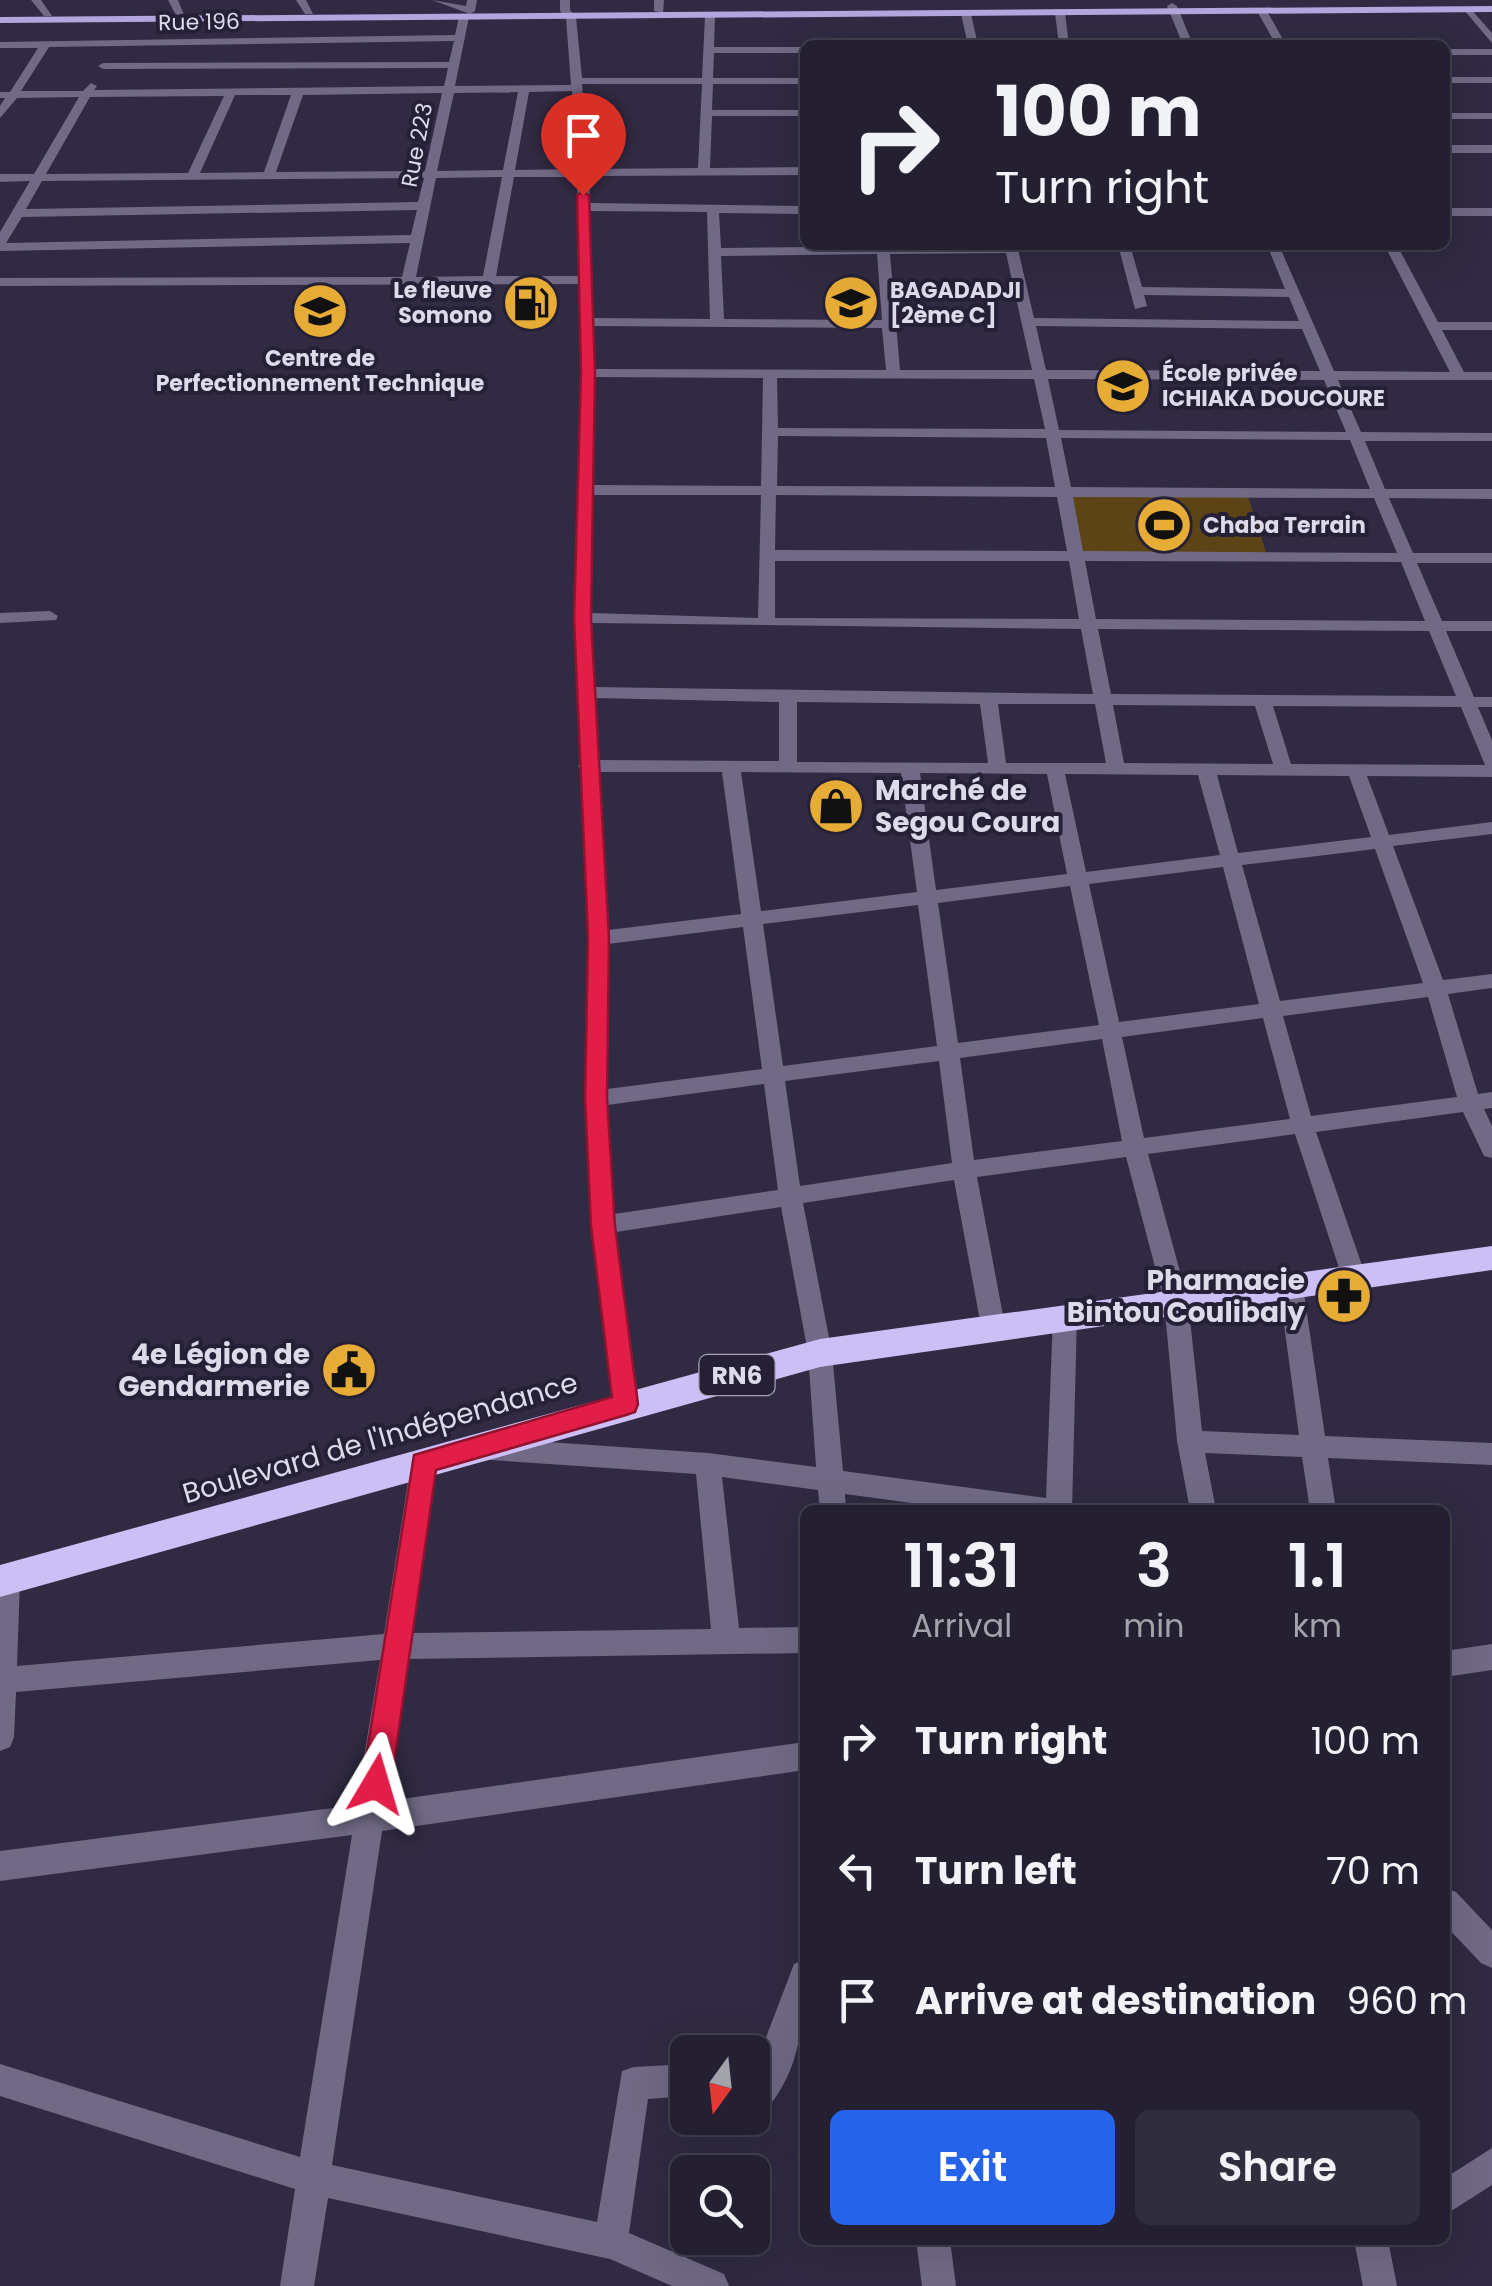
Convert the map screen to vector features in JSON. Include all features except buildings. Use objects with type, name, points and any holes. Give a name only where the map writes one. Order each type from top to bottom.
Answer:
[{"type":"highway","name":"Boulevard de l'Indépendance","points":[[3,1580],[820,1353],[1492,1258]]},
{"type":"main road","points":[[0,18],[48,14],[658,5],[1174,9]]},
{"type":"main road","points":[[567,9],[710,16],[962,7],[1060,13],[1257,6],[1492,7]]},
{"type":"main road","points":[[1257,6],[1469,10],[1492,7]]},
{"type":"main road","points":[[0,18],[130,20],[469,9]]},
{"type":"street","points":[[36,0],[48,14]]},
{"type":"street","points":[[172,0],[180,14]]},
{"type":"street","points":[[301,0],[309,12]]},
{"type":"street","points":[[438,0],[469,9]]},
{"type":"street","points":[[1257,6],[1278,40]]},
{"type":"street","points":[[962,7],[972,40]]},
{"type":"street","name":"Rue 223","points":[[408,282],[459,38],[469,9]]},
{"type":"street","points":[[567,9],[583,172],[586,280],[588,373],[582,618],[598,938],[596,1098],[603,1226],[626,1404]]},
{"type":"street","points":[[1174,9],[1186,40]]},
{"type":"street","points":[[1469,10],[1492,40]]},
{"type":"street","points":[[1060,13],[1063,40]]},
{"type":"street","points":[[704,172],[710,16]]},
{"type":"street","points":[[0,245],[130,20]]},
{"type":"street","name":"Rue 196","points":[[0,45],[459,38]]},
{"type":"street","points":[[0,115],[7,95],[46,44]]},
{"type":"street","points":[[709,50],[800,50]]},
{"type":"street","points":[[1450,52],[1492,52]]},
{"type":"street","points":[[103,66],[455,65]]},
{"type":"street","points":[[7,95],[449,92],[575,84],[800,80]]},
{"type":"street","points":[[1450,80],[1492,80]]},
{"type":"street","points":[[490,281],[524,90]]},
{"type":"street","points":[[193,175],[231,92]]},
{"type":"street","points":[[269,175],[298,92]]},
{"type":"street","points":[[706,113],[800,113]]},
{"type":"street","points":[[1450,116],[1492,116]]},
{"type":"street","points":[[1450,149],[1492,149]]},
{"type":"street","points":[[0,178],[800,171]]},
{"type":"street","points":[[19,212],[426,206]]},
{"type":"street","points":[[584,207],[800,210]]},
{"type":"street","points":[[713,210],[717,323]]},
{"type":"street","points":[[1450,212],[1492,212]]},
{"type":"street","points":[[0,245],[418,239]]},
{"type":"street","points":[[712,252],[883,250],[893,374]]},
{"type":"street","points":[[1013,250],[1053,434],[1116,769]]},
{"type":"street","points":[[1125,250],[1145,323]]},
{"type":"street","points":[[1274,250],[1358,436],[1492,762]]},
{"type":"street","points":[[1394,250],[1459,376]]},
{"type":"street","points":[[0,282],[586,280]]},
{"type":"street","points":[[1136,292],[1293,293]]},
{"type":"street","points":[[587,322],[888,324]]},
{"type":"street","points":[[1027,322],[1308,325]]},
{"type":"street","points":[[1432,326],[1492,326]]},
{"type":"street","points":[[588,373],[1492,376]]},
{"type":"street","points":[[767,623],[770,374]]},
{"type":"street","points":[[772,432],[1492,437]]},
{"type":"street","points":[[586,490],[1492,494]]},
{"type":"street","points":[[765,555],[1492,558]]},
{"type":"street","points":[[0,618],[50,616]]},
{"type":"street","points":[[582,618],[767,623],[1492,626]]},
{"type":"street","points":[[586,692],[1492,702]]},
{"type":"street","points":[[788,697],[788,768]]},
{"type":"street","points":[[988,699],[998,769]]},
{"type":"street","points":[[1262,700],[1284,770]]},
{"type":"street","points":[[587,766],[1492,772]]},
{"type":"street","points":[[731,767],[790,1195],[820,1353],[832,1505]]},
{"type":"street","points":[[910,768],[964,1170],[993,1326]]},
{"type":"street","points":[[1055,769],[1135,1147],[1176,1301],[1190,1441],[1202,1505]]},
{"type":"street","points":[[1206,770],[1303,1126],[1354,1280]]},
{"type":"street","points":[[1356,770],[1481,1102],[1492,1150]]},
{"type":"street","points":[[598,938],[1492,828]]},
{"type":"street","points":[[596,1098],[1492,981]]},
{"type":"street","points":[[603,1226],[964,1170],[1481,1102]]},
{"type":"street","points":[[1291,1287],[1323,1505]]},
{"type":"street","points":[[1060,1505],[1065,1316]]},
{"type":"street","points":[[1190,1441],[1492,1454]]},
{"type":"street","points":[[478,1448],[708,1464],[1012,1505]]},
{"type":"street","points":[[297,2286],[424,1463]]},
{"type":"street","points":[[708,1464],[726,1641]]},
{"type":"street","points":[[0,1737],[3,1580]]},
{"type":"street","points":[[3,1680],[395,1646],[800,1640]]},
{"type":"street","points":[[1450,1663],[1492,1657]]},
{"type":"street","points":[[0,1866],[800,1757]]},
{"type":"street","points":[[1450,1909],[1492,1952]]},
{"type":"street","points":[[770,2077],[800,1990]]},
{"type":"street","points":[[0,2080],[313,2178],[611,2242],[712,2286]]},
{"type":"street","points":[[611,2242],[634,2083],[670,2081]]},
{"type":"street","points":[[1450,2194],[1492,2165]]},
{"type":"street","points":[[934,2245],[939,2286]]},
{"type":"street","points":[[1377,2245],[1380,2286]]},
{"type":"shaded area","name":"Chaba Terrain","points":[[1064,492],[1247,493],[1268,558],[1077,557]]},
{"type":"place","name":"Le fleuve Somono","points":[[531,303]]},
{"type":"place","name":"BAGADADJI [2ème C]","points":[[851,303]]},
{"type":"place","name":"Centre de Perfectionnement Technique","points":[[320,311]]},
{"type":"place","name":"École privée ICHIAKA DOUCOURE","points":[[1123,386]]},
{"type":"place","name":"Chaba Terrain","points":[[1164,525]]},
{"type":"place","name":"Marché de Segou Coura","points":[[836,806]]},
{"type":"place","name":"Pharmacie Bintou Coulibaly","points":[[1344,1296]]},
{"type":"place","name":"4e Légion de Gendarmerie","points":[[349,1370]]},
{"type":"route","points":[[376,1784],[424,1463],[626,1404],[603,1226],[596,1098],[598,938],[582,618],[588,373],[583,195]]}]
